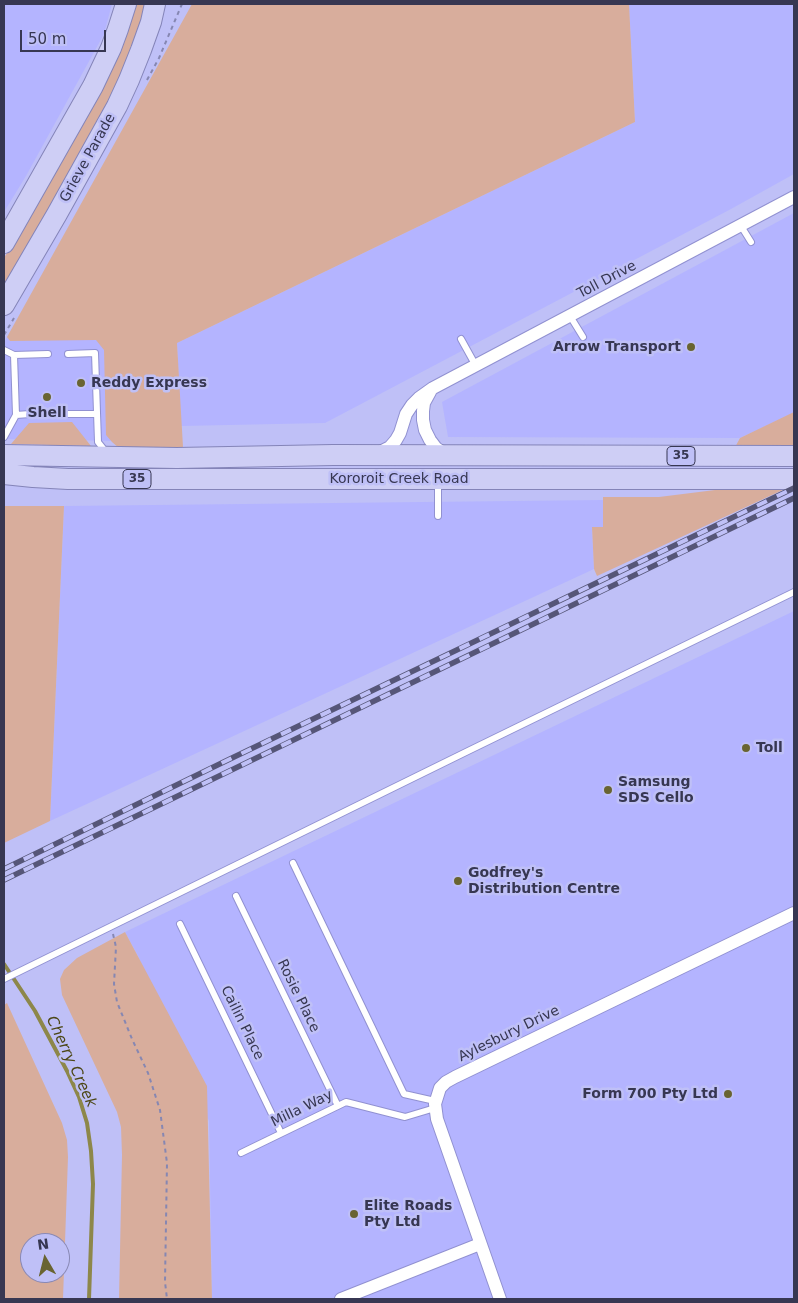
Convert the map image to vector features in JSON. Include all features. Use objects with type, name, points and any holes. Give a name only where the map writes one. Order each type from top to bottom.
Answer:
[{"type":"main road","points":[[4,243],[93,86],[113,41],[126,4]]},
{"type":"main road","name":"Grieve Parade","points":[[4,305],[117,106],[151,22],[155,4]]},
{"type":"main road","points":[[4,323],[46,247],[57,214]]},
{"type":"main road","name":"Kororoit Creek Road","points":[[4,455],[177,458],[355,455],[794,456]]},
{"type":"main road","name":"Kororoit Creek Road","points":[[4,474],[68,479],[794,479]]},
{"type":"street","name":"Toll Drive","points":[[355,455],[380,453],[390,447],[400,433],[406,414],[412,405],[433,388],[794,197]]},
{"type":"street","points":[[433,388],[424,403],[423,420],[425,430],[430,440],[443,454],[456,455]]},
{"type":"street","name":"Aylesbury Drive","points":[[435,1104],[440,1088],[455,1077],[794,914]]},
{"type":"street","points":[[435,1104],[441,1134],[500,1299]]},
{"type":"street","points":[[341,1299],[480,1244]]},
{"type":"lane","points":[[741,226],[751,242]]},
{"type":"lane","points":[[570,316],[583,337]]},
{"type":"lane","points":[[461,339],[476,366]]},
{"type":"lane","points":[[4,350],[14,356],[48,354]]},
{"type":"lane","points":[[68,354],[95,353],[98,442],[110,457]]},
{"type":"lane","points":[[4,437],[16,415],[14,356]]},
{"type":"lane","points":[[16,415],[30,414]]},
{"type":"lane","points":[[44,414],[97,414]]},
{"type":"lane","points":[[438,478],[438,516]]},
{"type":"lane","points":[[4,979],[794,592]]},
{"type":"lane","points":[[293,864],[404,1094],[435,1104]]},
{"type":"lane","name":"Rosie Place","points":[[236,896],[338,1106]]},
{"type":"lane","name":"Cailin Place","points":[[180,924],[281,1133]]},
{"type":"lane","name":"Milla Way","points":[[241,1153],[346,1102],[405,1117],[435,1104]]},
{"type":"path","points":[[112,926],[116,947],[114,984],[117,1002],[148,1073],[160,1110],[168,1163],[165,1282],[167,1299]]},
{"type":"shaded area","points":[[4,4],[112,4],[104,34],[26,176],[4,212]]},
{"type":"shaded area","points":[[134,4],[148,4],[114,93],[4,292],[4,258],[41,194]]},
{"type":"shaded area","points":[[192,4],[629,4],[635,122],[177,343],[183,447],[119,448],[106,435],[104,350],[96,340],[10,341],[7,337]]},
{"type":"shaded area","name":"Arrow Transport","points":[[629,4],[794,4],[794,174],[325,423],[181,426],[177,343],[635,122]]},
{"type":"shaded area","points":[[794,213],[794,413],[740,438],[448,437],[442,402]]},
{"type":"shaded area","points":[[99,336],[110,347],[118,441],[4,439],[4,343],[7,337]]},
{"type":"shaded area","points":[[794,412],[794,450],[733,451],[740,438]]},
{"type":"shaded area","points":[[72,422],[91,446],[11,444],[29,423]]},
{"type":"shaded area","points":[[738,489],[785,489],[597,576],[594,569],[592,527],[603,527],[603,497],[659,497]]},
{"type":"shaded area","points":[[603,500],[604,527],[592,528],[594,569],[50,821],[64,506]]},
{"type":"shaded area","points":[[4,506],[64,506],[50,821],[4,843]]},
{"type":"shaded area","points":[[794,611],[794,1299],[212,1299],[209,1121],[138,956],[125,932]]},
{"type":"shaded area","points":[[125,932],[207,1086],[212,1299],[119,1299],[121,1127],[117,1112],[62,995],[60,979],[64,970],[77,958]]},
{"type":"shaded area","points":[[7,1003],[62,1123],[67,1140],[68,1157],[65,1233],[20,1233],[20,1283],[64,1283],[63,1299],[4,1299],[4,1005]]},
{"type":"waterway","name":"Cherry Creek","points":[[4,964],[35,1011],[67,1071],[79,1097],[87,1123],[93,1184],[89,1299]]},
{"type":"railway","points":[[4,869],[794,488]]},
{"type":"railway","points":[[4,880],[794,498]]},
{"type":"place","name":"Arrow Transport","points":[[691,347]]},
{"type":"place","name":"Reddy Express","points":[[81,383]]},
{"type":"place","name":"Shell","points":[[47,397]]},
{"type":"place","name":"Toll","points":[[746,748]]},
{"type":"place","name":"Samsung SDS Cello","points":[[608,790]]},
{"type":"place","name":"Godfrey's Distribution Centre","points":[[458,881]]},
{"type":"place","name":"Form 700 Pty Ltd","points":[[728,1094]]},
{"type":"place","name":"Elite Roads Pty Ltd","points":[[354,1214]]}]
